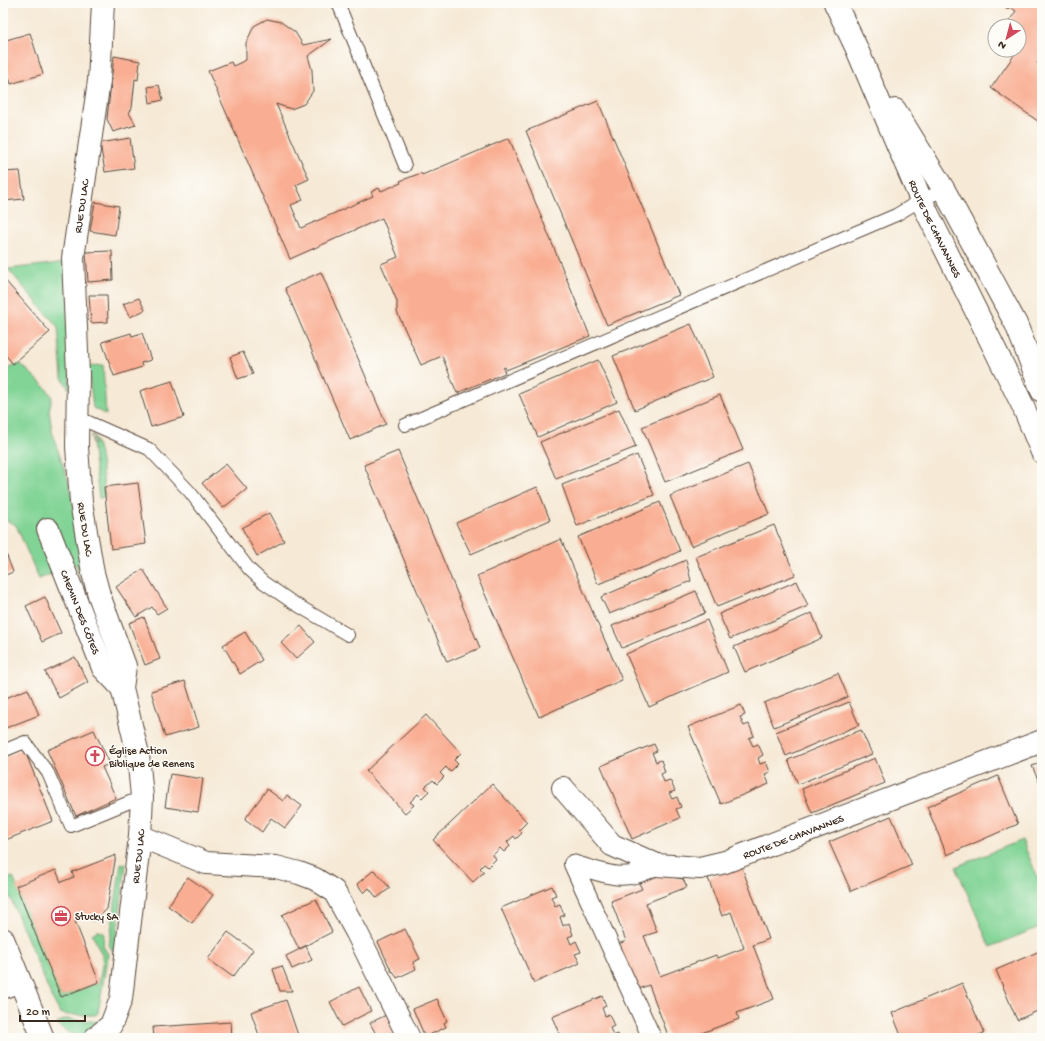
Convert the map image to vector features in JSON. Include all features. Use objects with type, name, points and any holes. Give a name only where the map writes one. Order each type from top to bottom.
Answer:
[{"type":"street","name":"RUE DU LAC","points":[[103,3],[99,81],[73,258],[78,374],[77,447],[81,502],[92,573],[126,666],[122,688],[138,754],[142,797],[140,836],[121,999],[106,1034]]},
{"type":"street","name":"ROUTE DE CHAVANNES","points":[[835,3],[856,47],[921,200],[1023,406],[1042,452]]},
{"type":"street","name":"ROUTE DE CHAVANNES","points":[[856,47],[944,190],[1016,324],[1042,391]]},
{"type":"street","points":[[1023,406],[1042,396]]},
{"type":"street","name":"CHEMIN DES CÔTES","points":[[48,529],[103,668],[122,688]]},
{"type":"street","name":"ROUTE DE CHAVANNES","points":[[563,788],[612,845],[657,865],[700,868],[725,862],[1042,741]]},
{"type":"street","points":[[140,836],[206,863],[276,866],[315,879],[334,891],[357,933],[409,1038]]},
{"type":"street","points":[[652,1038],[573,864],[612,876],[631,876],[657,865]]},
{"type":"street","points":[[3,939],[10,976],[43,1038]]},
{"type":"lane","points":[[338,3],[405,166]]},
{"type":"lane","points":[[405,425],[896,215],[921,200],[944,190]]},
{"type":"lane","points":[[77,411],[149,449],[190,492],[249,569],[263,582],[292,602],[348,635]]},
{"type":"lane","points":[[3,751],[25,742],[48,773],[71,826],[142,797]]},
{"type":"green space","points":[[68,262],[70,391],[62,378],[58,327],[8,269]]},
{"type":"green space","points":[[21,364],[47,389],[52,397],[49,411],[53,436],[70,486],[90,600],[76,564],[39,579],[16,525],[3,519],[3,370]]},
{"type":"green space","points":[[103,365],[106,415],[93,408],[88,366]]},
{"type":"green space","points":[[93,434],[99,449],[105,497],[99,498],[91,435],[93,444],[95,444]]},
{"type":"green space","points":[[1022,840],[1042,888],[1042,926],[990,947],[956,867]]},
{"type":"green space","points":[[121,863],[126,864],[114,953],[109,945]]},
{"type":"green space","points":[[13,877],[61,997],[99,982],[103,960],[92,934],[97,931],[104,932],[103,946],[108,954],[98,1013],[96,1015],[68,1015],[60,1013],[52,998],[3,880]]},
{"type":"green space","points":[[65,1019],[102,1022],[91,1032],[85,1035],[76,1035],[67,1032],[57,1023]]},
{"type":"building","points":[[1000,3],[1042,3],[1042,56],[1037,63],[1042,67],[1042,124],[991,88],[1012,58],[1027,58],[1027,18],[1011,18],[1016,11],[1010,7],[1008,9]]},
{"type":"building","points":[[267,19],[281,22],[295,32],[303,45],[332,39],[308,56],[312,70],[313,91],[304,104],[291,109],[276,104],[309,179],[296,185],[303,200],[291,205],[301,228],[373,196],[371,192],[379,188],[381,191],[401,183],[400,181],[421,173],[422,175],[509,138],[590,336],[506,370],[505,367],[503,368],[505,373],[457,393],[442,356],[421,365],[397,312],[397,301],[381,264],[398,257],[382,218],[290,259],[208,71],[231,62],[233,66],[246,60],[246,43],[254,26]]},
{"type":"building","points":[[30,33],[43,74],[11,84],[3,58],[3,41]]},
{"type":"building","points":[[114,56],[140,61],[138,80],[135,79],[132,108],[129,113],[136,125],[113,132],[107,119]]},
{"type":"building","points":[[159,85],[163,100],[150,103],[148,87]]},
{"type":"building","points":[[598,101],[679,295],[607,325],[526,131]]},
{"type":"building","points":[[130,138],[134,168],[105,172],[100,143]]},
{"type":"building","points":[[20,171],[24,199],[3,201],[3,172]]},
{"type":"building","points":[[95,202],[119,206],[115,235],[90,231]]},
{"type":"building","points":[[112,251],[113,280],[88,282],[86,252]]},
{"type":"building","points":[[321,272],[386,424],[350,440],[285,288]]},
{"type":"building","points":[[3,278],[50,332],[13,364],[3,352]]},
{"type":"building","points":[[89,295],[107,295],[108,322],[91,323]]},
{"type":"building","points":[[139,298],[145,310],[130,317],[123,304]]},
{"type":"building","points":[[691,324],[713,377],[635,410],[613,356]]},
{"type":"building","points":[[131,333],[132,336],[142,333],[151,360],[141,363],[142,367],[114,376],[102,342]]},
{"type":"building","points":[[243,352],[253,374],[238,379],[230,357]]},
{"type":"building","points":[[598,360],[617,402],[538,437],[519,394]]},
{"type":"building","points":[[172,381],[184,417],[151,427],[140,391]]},
{"type":"building","points":[[720,395],[743,450],[665,482],[642,427]]},
{"type":"building","points":[[619,409],[636,447],[556,479],[540,442]]},
{"type":"building","points":[[398,451],[480,648],[447,662],[364,465]]},
{"type":"building","points":[[637,455],[654,495],[577,526],[562,485]]},
{"type":"building","points":[[226,464],[247,489],[223,508],[202,483]]},
{"type":"building","points":[[748,464],[769,514],[691,546],[670,496]]},
{"type":"building","points":[[138,483],[146,544],[111,549],[104,487]]},
{"type":"building","points":[[537,487],[550,520],[471,554],[456,523]]},
{"type":"building","points":[[660,502],[680,551],[647,566],[598,584],[578,537]]},
{"type":"building","points":[[269,513],[284,541],[257,556],[242,528]]},
{"type":"building","points":[[774,525],[795,575],[717,607],[696,557]]},
{"type":"building","points":[[561,539],[622,680],[539,717],[477,576]]},
{"type":"building","points":[[3,546],[13,572],[3,576]]},
{"type":"building","points":[[686,560],[691,581],[609,614],[601,597]]},
{"type":"building","points":[[143,569],[167,608],[157,614],[152,607],[136,617],[116,587]]},
{"type":"building","points":[[797,581],[808,606],[730,639],[719,614]]},
{"type":"building","points":[[696,591],[705,613],[622,648],[612,626]]},
{"type":"building","points":[[45,597],[61,633],[42,642],[26,606]]},
{"type":"building","points":[[812,613],[822,638],[745,672],[734,647]]},
{"type":"building","points":[[144,617],[160,659],[145,665],[129,623]]},
{"type":"building","points":[[707,620],[728,672],[649,707],[626,654]]},
{"type":"building","points":[[301,626],[315,642],[296,659],[281,643]]},
{"type":"building","points":[[245,632],[262,660],[240,674],[223,645]]},
{"type":"building","points":[[75,657],[88,682],[59,698],[45,672]]},
{"type":"building","points":[[838,673],[848,697],[774,727],[764,703]]},
{"type":"building","points":[[185,681],[199,727],[165,737],[151,691]]},
{"type":"building","points":[[28,689],[39,715],[3,729],[3,699]]},
{"type":"building","points":[[849,702],[859,725],[786,756],[776,732]]},
{"type":"building","points":[[741,705],[745,715],[740,717],[744,726],[749,724],[754,736],[749,738],[753,746],[758,744],[763,755],[758,758],[760,764],[766,762],[770,772],[765,774],[769,784],[721,804],[688,727]]},
{"type":"building","points":[[426,715],[461,753],[454,760],[458,764],[450,772],[446,767],[440,773],[444,777],[437,784],[433,780],[425,787],[429,791],[422,798],[418,794],[410,802],[414,805],[405,813],[366,771]]},
{"type":"building","points":[[94,730],[110,764],[102,767],[116,798],[76,816],[47,750]]},
{"type":"building","points":[[861,730],[872,754],[798,784],[788,760]]},
{"type":"building","points":[[654,744],[657,751],[652,753],[656,762],[661,760],[665,772],[661,774],[664,782],[670,780],[675,791],[669,793],[672,799],[677,797],[681,807],[676,809],[680,818],[632,839],[601,766]]},
{"type":"building","points":[[24,749],[53,821],[3,841],[3,758]]},
{"type":"building","points":[[875,758],[885,783],[812,813],[802,789]]},
{"type":"building","points":[[1042,762],[1042,789],[1032,766]]},
{"type":"building","points":[[170,774],[203,779],[198,812],[165,807]]},
{"type":"building","points":[[998,776],[1018,824],[947,855],[927,807]]},
{"type":"building","points":[[492,784],[527,822],[519,830],[522,833],[516,839],[514,836],[507,842],[510,846],[504,852],[500,848],[493,855],[496,859],[488,867],[484,864],[480,868],[484,872],[473,882],[433,840]]},
{"type":"building","points":[[267,789],[283,801],[287,795],[302,806],[285,828],[271,818],[262,832],[245,819]]},
{"type":"building","points":[[891,816],[912,865],[851,891],[829,842]]},
{"type":"building","points":[[116,855],[107,909],[93,921],[90,915],[75,921],[99,982],[61,997],[16,886],[56,870],[61,882],[74,877],[72,872]]},
{"type":"building","points":[[741,865],[769,939],[753,945],[774,999],[737,1013],[739,1019],[688,1038],[669,1038],[649,985],[636,990],[618,944],[626,941],[611,901],[642,889],[639,883],[661,875],[683,879],[687,887],[646,903],[657,932],[644,936],[660,976],[716,955],[718,958],[744,948],[731,912],[722,916],[708,878]]},
{"type":"building","points":[[374,870],[390,888],[377,898],[369,888],[364,893],[357,884]]},
{"type":"building","points":[[188,877],[213,895],[192,923],[168,906]]},
{"type":"building","points":[[552,886],[556,895],[551,897],[555,906],[560,904],[564,915],[560,917],[563,926],[569,923],[573,935],[568,937],[571,944],[576,941],[581,952],[575,954],[580,963],[534,983],[501,908]]},
{"type":"building","points":[[316,899],[332,932],[299,949],[282,915]]},
{"type":"building","points":[[405,929],[420,959],[413,962],[416,969],[397,978],[393,971],[392,972],[378,942]]},
{"type":"building","points":[[228,932],[253,950],[233,977],[208,959]]},
{"type":"building","points":[[306,946],[312,960],[292,969],[286,956]]},
{"type":"building","points":[[1042,950],[1042,1009],[1017,1020],[996,970]]},
{"type":"building","points":[[282,966],[292,991],[280,991],[273,969]]},
{"type":"building","points":[[962,983],[984,1033],[972,1038],[902,1038],[892,1013]]},
{"type":"building","points":[[359,987],[371,1011],[342,1026],[330,1002]]},
{"type":"building","points":[[602,996],[606,1006],[602,1008],[605,1016],[609,1014],[614,1026],[610,1028],[613,1036],[618,1034],[620,1038],[561,1038],[552,1017]]},
{"type":"building","points":[[437,999],[447,1021],[444,1023],[446,1027],[425,1037],[413,1009]]},
{"type":"building","points":[[286,1000],[299,1038],[260,1038],[251,1012]]},
{"type":"building","points":[[388,1014],[399,1034],[391,1038],[378,1038],[370,1023]]},
{"type":"building","points":[[231,1022],[232,1038],[154,1038],[153,1027]]},
{"type":"place","name":"Église Action Biblique de Renens","points":[[95,756]]},
{"type":"place","name":"Stucky SA","points":[[61,916]]}]
